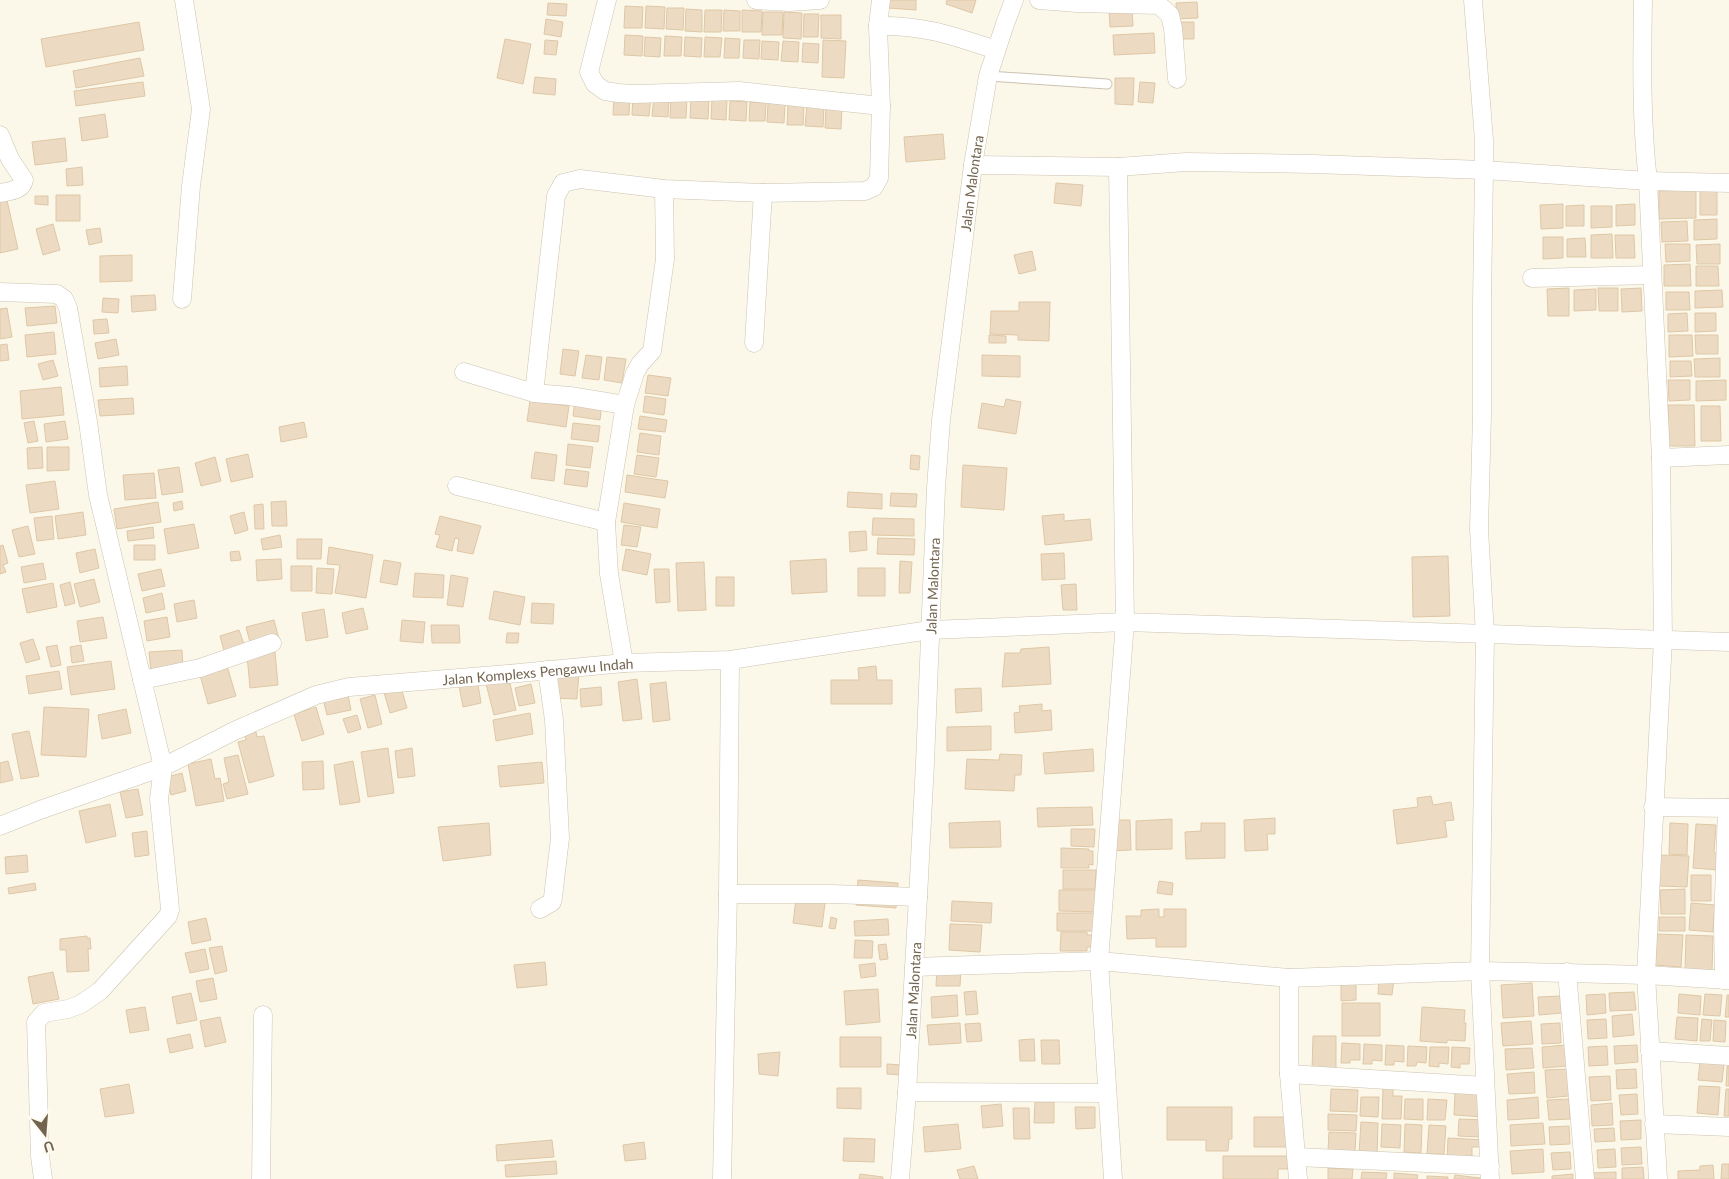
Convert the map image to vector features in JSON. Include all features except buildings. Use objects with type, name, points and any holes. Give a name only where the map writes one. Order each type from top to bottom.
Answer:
[{"type":"street","points":[[182,298],[191,186],[201,109],[184,0]]},
{"type":"street","points":[[607,0],[589,72],[596,84],[605,91],[634,94],[739,91],[881,106]]},
{"type":"street","points":[[756,0],[820,0]]},
{"type":"street","points":[[534,393],[556,196],[563,183],[580,179],[664,189],[763,193],[865,191],[874,187],[879,178],[881,106],[878,26],[881,0]]},
{"type":"street","name":"Jalan Malontara","points":[[900,1179],[918,897],[936,488],[942,420],[974,165],[988,76],[1014,0]]},
{"type":"street","points":[[1039,0],[1077,4],[1159,5],[1170,15],[1178,79]]},
{"type":"street","points":[[1297,1157],[1490,1173],[1480,971],[1486,635],[1479,528],[1482,414],[1484,140],[1473,0]]},
{"type":"street","points":[[1643,0],[1643,144],[1648,181],[1661,458],[1663,639],[1646,975],[1658,1179]]},
{"type":"street","points":[[878,26],[904,26],[942,32],[996,50]]},
{"type":"street","points":[[0,135],[10,159],[24,180],[20,188],[0,194]]},
{"type":"street","points":[[974,165],[1118,167],[1186,162],[1313,164],[1484,170],[1648,181],[1729,184]]},
{"type":"street","points":[[1113,1179],[1099,961],[1125,622],[1118,167]]},
{"type":"street","points":[[624,663],[609,574],[606,522],[625,405],[635,373],[640,364],[652,351],[665,259],[664,189]]},
{"type":"street","points":[[754,342],[763,193]]},
{"type":"street","points":[[1532,278],[1652,275]]},
{"type":"street","points":[[0,292],[57,294],[64,298],[68,308],[88,422],[98,494],[163,767],[159,799],[170,910],[168,916],[100,991],[81,1004],[68,1009],[44,1013],[36,1022],[40,1156],[43,1179]]},
{"type":"street","points":[[464,372],[534,393],[570,396],[625,405]]},
{"type":"street","points":[[1661,458],[1729,455]]},
{"type":"street","points":[[457,486],[606,522]]},
{"type":"street","name":"Jalan Komplexs Pengawu Indah","points":[[0,826],[163,767],[316,695],[349,687],[624,663],[730,660],[930,630],[1125,622],[1729,642]]},
{"type":"street","points":[[142,680],[200,668],[272,643]]},
{"type":"street","points":[[722,1179],[728,894],[730,660]]},
{"type":"street","points":[[540,909],[552,902],[560,838],[554,720],[547,670]]},
{"type":"street","points":[[914,968],[1099,961],[1289,978],[1480,971],[1567,972],[1726,980],[1728,808],[1653,807]]},
{"type":"street","points":[[728,894],[832,894],[918,897]]},
{"type":"street","points":[[1567,972],[1585,1179]]},
{"type":"street","points":[[1289,978],[1290,1074],[1298,1179]]},
{"type":"street","points":[[261,1179],[263,1015]]},
{"type":"street","points":[[1650,1051],[1729,1056]]},
{"type":"street","points":[[1290,1074],[1485,1086]]},
{"type":"street","points":[[907,1092],[1107,1093]]},
{"type":"street","points":[[1654,1124],[1729,1127]]},
{"type":"lane","points":[[988,76],[1107,84]]}]
